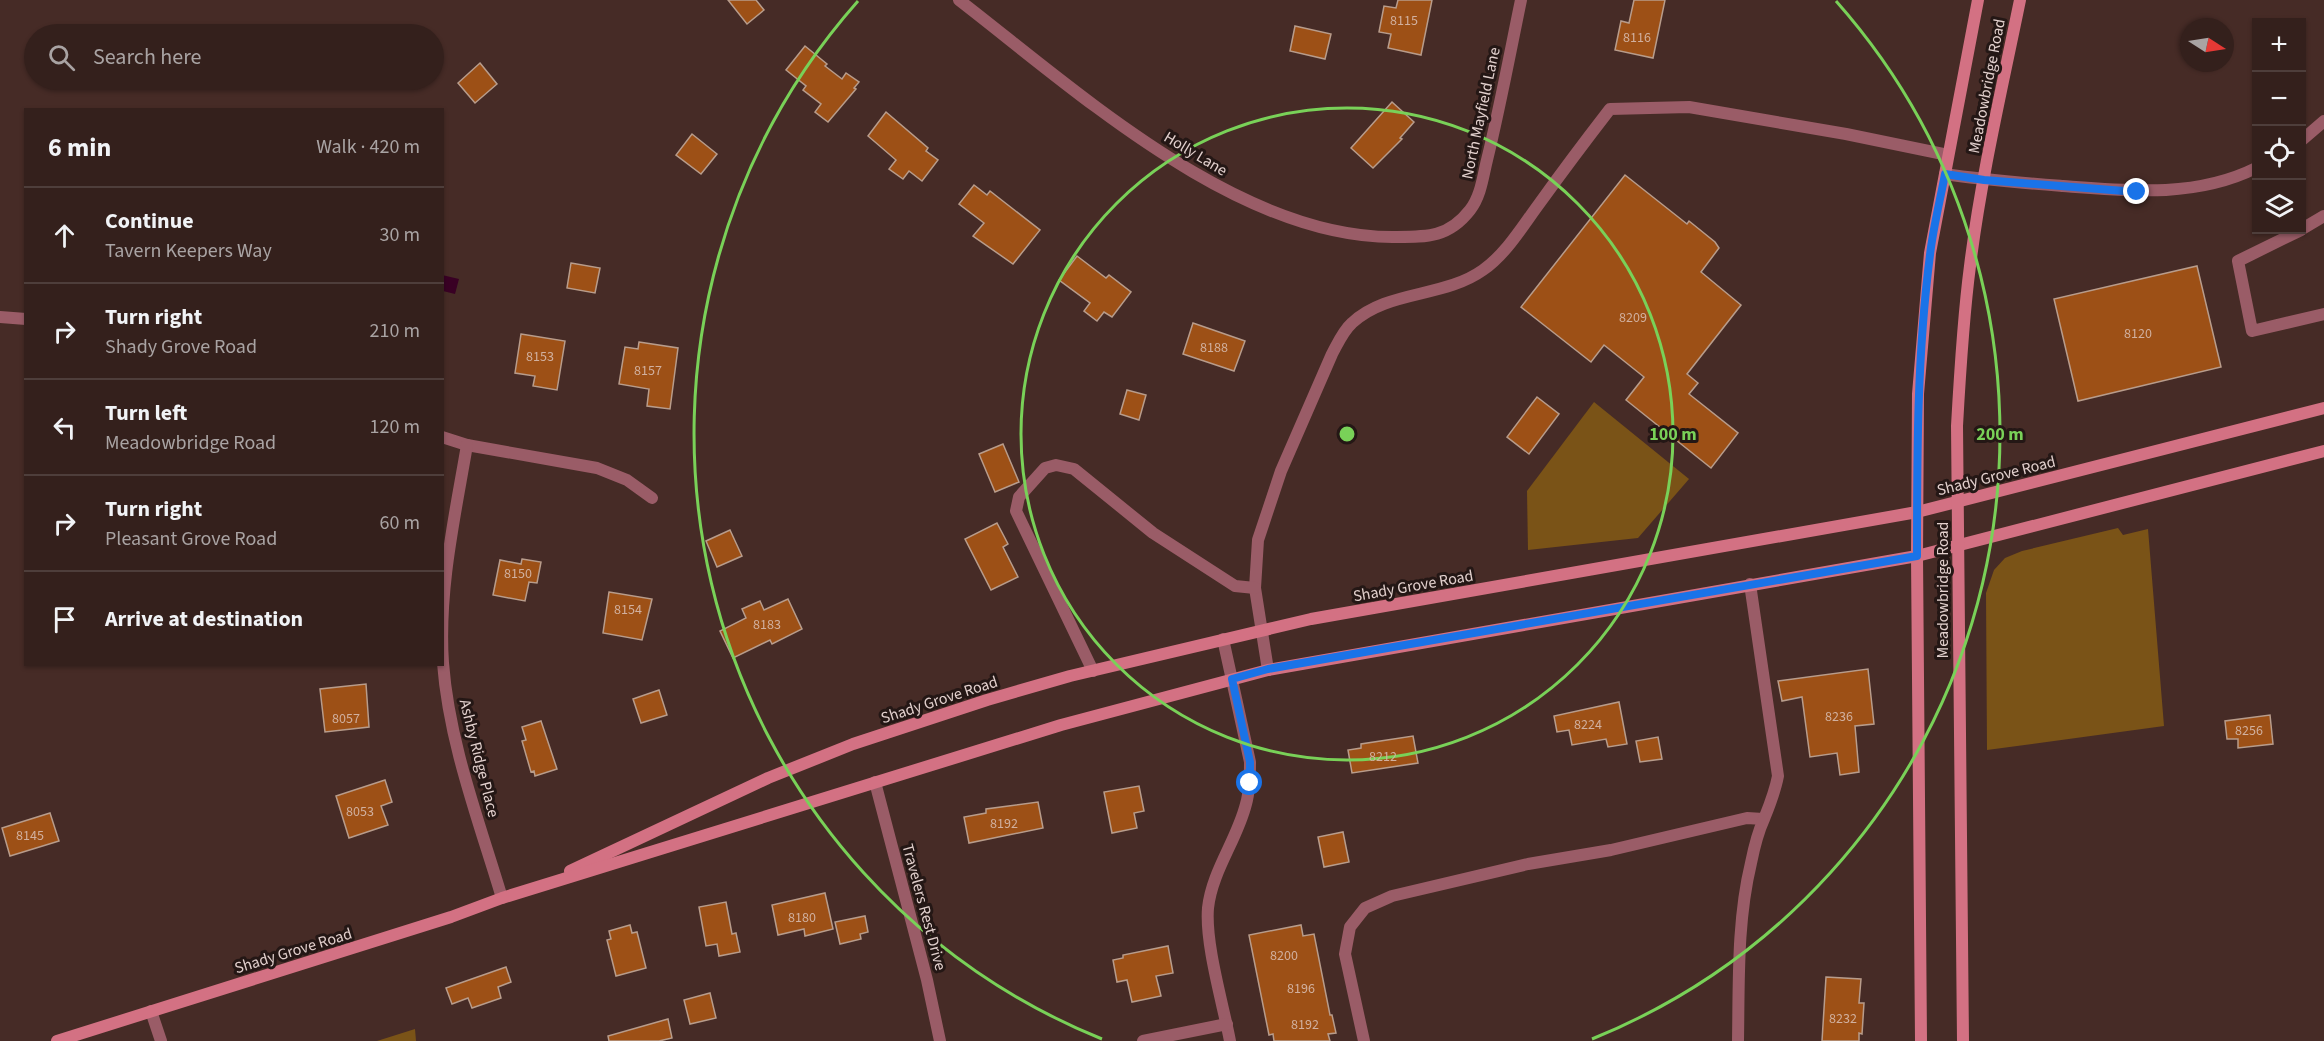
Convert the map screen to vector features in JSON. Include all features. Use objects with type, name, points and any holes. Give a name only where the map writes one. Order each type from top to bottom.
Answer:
[{"type":"main road","name":"Meadowbridge Road","points":[[1921,1041],[1918,394],[1923,313],[1930,253],[1978,0]]},
{"type":"main road","name":"Meadowbridge Road","points":[[1963,1041],[1958,547],[1958,426],[1961,354],[1970,265],[1984,180],[2020,0]]},
{"type":"main road","name":"Shady Grove Road","points":[[537,888],[768,778],[853,744],[987,700],[1093,671],[1311,619],[1917,512],[2324,408]]},
{"type":"main road","name":"Shady Grove Road","points":[[57,1041],[451,917],[502,898],[875,782],[1061,725],[1268,669],[1917,556],[2324,451]]},
{"type":"street","name":"Holly Lane","points":[[960,0],[1121,126],[1192,171],[1250,202],[1315,225],[1382,238],[1430,237],[1454,226]]},
{"type":"street","name":"North Mayfield Lane","points":[[1454,226],[1470,210],[1479,193],[1521,0]]},
{"type":"street","points":[[1268,669],[1255,588],[1258,540],[1277,482],[1332,354],[1350,325],[1364,313],[1454,285],[1483,270],[1508,245],[1610,108],[1689,107],[1846,134],[1948,155]]},
{"type":"street","points":[[2306,136],[2324,120]]},
{"type":"street","points":[[1945,174],[1984,180],[2137,192],[2177,190],[2217,182],[2252,169]]},
{"type":"street","points":[[2306,226],[2324,216]]},
{"type":"street","points":[[2291,234],[2238,261],[2252,332],[2324,314]]},
{"type":"street","points":[[0,317],[24,319]]},
{"type":"street","points":[[444,438],[467,445],[597,468],[627,480],[652,498]]},
{"type":"street","name":"Ashby Ridge Place","points":[[444,593],[451,536],[467,445]]},
{"type":"street","points":[[1093,671],[1016,511],[1019,497],[1045,468],[1056,465],[1074,469],[1153,533],[1235,586],[1255,588]]},
{"type":"street","points":[[1738,1041],[1742,914],[1751,864],[1763,819],[1775,796],[1778,776],[1750,584]]},
{"type":"street","points":[[1223,639],[1250,762],[1250,783],[1246,805],[1217,875],[1208,909],[1210,941],[1230,1041]]},
{"type":"street","name":"Ashby Ridge Place","points":[[444,666],[450,717],[502,898]]},
{"type":"street","name":"Travelers Rest Drive","points":[[875,782],[927,980],[940,1041]]},
{"type":"street","points":[[1364,1041],[1345,954],[1350,927],[1365,909],[1392,896],[1528,864],[1611,850],[1747,818],[1763,819]]},
{"type":"street","points":[[151,1011],[161,1041]]},
{"type":"street","points":[[1143,1041],[1227,1024]]},
{"type":"shaded area","points":[[444,275],[459,279],[455,294],[444,291]]},
{"type":"shaded area","points":[[1594,402],[1689,479],[1638,538],[1528,550],[1527,491]]},
{"type":"shaded area","points":[[2118,528],[2123,535],[2148,529],[2164,726],[1987,750],[1986,593],[1994,570],[2005,558],[2022,551]]},
{"type":"shaded area","points":[[415,1029],[416,1041],[377,1041]]},
{"type":"building","points":[[728,0],[756,0],[764,10],[747,24]]},
{"type":"building","points":[[1398,0],[1432,0],[1421,55],[1388,48],[1391,34],[1379,32],[1384,6],[1396,8]]},
{"type":"building","points":[[1634,0],[1665,0],[1653,58],[1615,50],[1621,21],[1629,23]]},
{"type":"building","points":[[1295,26],[1331,34],[1325,59],[1290,51]]},
{"type":"building","points":[[805,46],[842,79],[846,73],[859,82],[854,88],[856,89],[828,122],[815,112],[821,104],[803,90],[806,86],[786,70]]},
{"type":"building","points":[[480,63],[497,84],[475,103],[458,83]]},
{"type":"building","points":[[1392,102],[1414,122],[1400,138],[1402,139],[1373,168],[1351,148]]},
{"type":"building","points":[[886,112],[928,148],[926,151],[938,160],[922,181],[909,171],[903,179],[889,169],[896,160],[868,136]]},
{"type":"building","points":[[692,134],[717,154],[701,174],[676,155]]},
{"type":"building","points":[[1625,175],[1687,224],[1689,221],[1715,242],[1719,248],[1701,272],[1741,305],[1687,374],[1698,383],[1689,394],[1738,433],[1711,468],[1626,400],[1644,377],[1604,345],[1591,362],[1521,307]]},
{"type":"building","points":[[974,185],[987,195],[990,191],[1040,230],[1013,264],[973,236],[984,223],[959,204]]},
{"type":"building","points":[[1077,256],[1106,278],[1109,275],[1131,292],[1112,317],[1104,312],[1097,321],[1084,311],[1090,303],[1059,280]]},
{"type":"building","points":[[571,263],[600,268],[595,293],[567,288]]},
{"type":"building","points":[[2197,266],[2221,367],[2078,401],[2054,299]]},
{"type":"building","points":[[1193,323],[1245,341],[1234,371],[1183,354]]},
{"type":"building","points":[[521,334],[565,341],[557,390],[533,386],[535,376],[515,373]]},
{"type":"building","points":[[639,342],[678,348],[670,409],[647,406],[649,389],[619,384],[625,347],[638,349]]},
{"type":"building","points":[[1127,390],[1146,395],[1139,420],[1120,414]]},
{"type":"building","points":[[1537,397],[1559,414],[1529,454],[1507,437]]},
{"type":"building","points":[[1003,444],[1019,482],[995,492],[979,454]]},
{"type":"building","points":[[997,523],[1008,544],[1003,547],[1018,577],[991,590],[965,539]]},
{"type":"building","points":[[730,530],[742,556],[717,567],[706,541]]},
{"type":"building","points":[[522,559],[541,562],[537,583],[529,582],[525,601],[493,595],[500,560],[521,564]]},
{"type":"building","points":[[609,592],[652,599],[642,640],[603,633]]},
{"type":"building","points":[[788,599],[802,629],[772,644],[770,640],[733,658],[720,631],[746,618],[742,609],[760,601],[764,610]]},
{"type":"building","points":[[1868,669],[1874,724],[1855,726],[1859,772],[1840,775],[1837,753],[1810,757],[1802,697],[1782,701],[1778,681]]},
{"type":"building","points":[[366,684],[369,727],[325,732],[320,689]]},
{"type":"building","points":[[659,690],[667,715],[641,723],[633,699]]},
{"type":"building","points":[[1619,702],[1627,744],[1608,747],[1606,739],[1572,745],[1569,730],[1557,732],[1554,716]]},
{"type":"building","points":[[2270,715],[2273,744],[2238,748],[2238,739],[2227,739],[2225,721]]},
{"type":"building","points":[[541,721],[557,769],[535,776],[534,771],[531,772],[522,741],[526,740],[522,727]]},
{"type":"building","points":[[1413,736],[1418,763],[1352,773],[1348,750],[1361,748],[1361,744]]},
{"type":"building","points":[[1658,737],[1662,759],[1640,762],[1636,741]]},
{"type":"building","points":[[385,780],[392,802],[381,806],[388,825],[349,838],[336,796]]},
{"type":"building","points":[[1139,786],[1144,811],[1134,813],[1137,828],[1112,833],[1104,792]]},
{"type":"building","points":[[1038,802],[1043,828],[969,843],[964,817],[986,813],[986,809]]},
{"type":"building","points":[[50,813],[59,841],[10,856],[2,828]]},
{"type":"building","points":[[1343,832],[1349,862],[1324,867],[1318,837]]},
{"type":"building","points":[[825,893],[833,929],[805,936],[804,929],[778,935],[772,905]]},
{"type":"building","points":[[726,902],[732,934],[736,933],[740,952],[719,956],[717,944],[706,946],[699,907]]},
{"type":"building","points":[[865,916],[868,932],[860,934],[861,939],[840,944],[835,922]]},
{"type":"building","points":[[630,925],[632,933],[637,932],[646,968],[616,976],[607,940],[611,939],[609,931]]},
{"type":"building","points":[[1301,925],[1303,936],[1314,934],[1330,1015],[1332,1015],[1336,1033],[1328,1034],[1330,1041],[1274,1041],[1273,1034],[1269,1035],[1249,935]]},
{"type":"building","points":[[1168,946],[1173,973],[1156,976],[1161,996],[1132,1002],[1127,980],[1117,982],[1113,960],[1123,958],[1123,955]]},
{"type":"building","points":[[506,967],[511,982],[498,987],[501,998],[472,1008],[468,998],[452,1004],[446,988]]},
{"type":"building","points":[[1826,977],[1861,979],[1859,1003],[1864,1003],[1862,1034],[1859,1033],[1859,1041],[1822,1041]]},
{"type":"building","points":[[710,993],[716,1018],[690,1024],[684,1000]]},
{"type":"building","points":[[668,1019],[672,1038],[659,1041],[609,1041],[608,1036]]},
{"type":"route","points":[[1250,783],[1250,762],[1232,679],[1268,669],[1917,556],[1918,394],[1923,313],[1930,253],[1945,174],[1984,180],[2137,192]]}]
